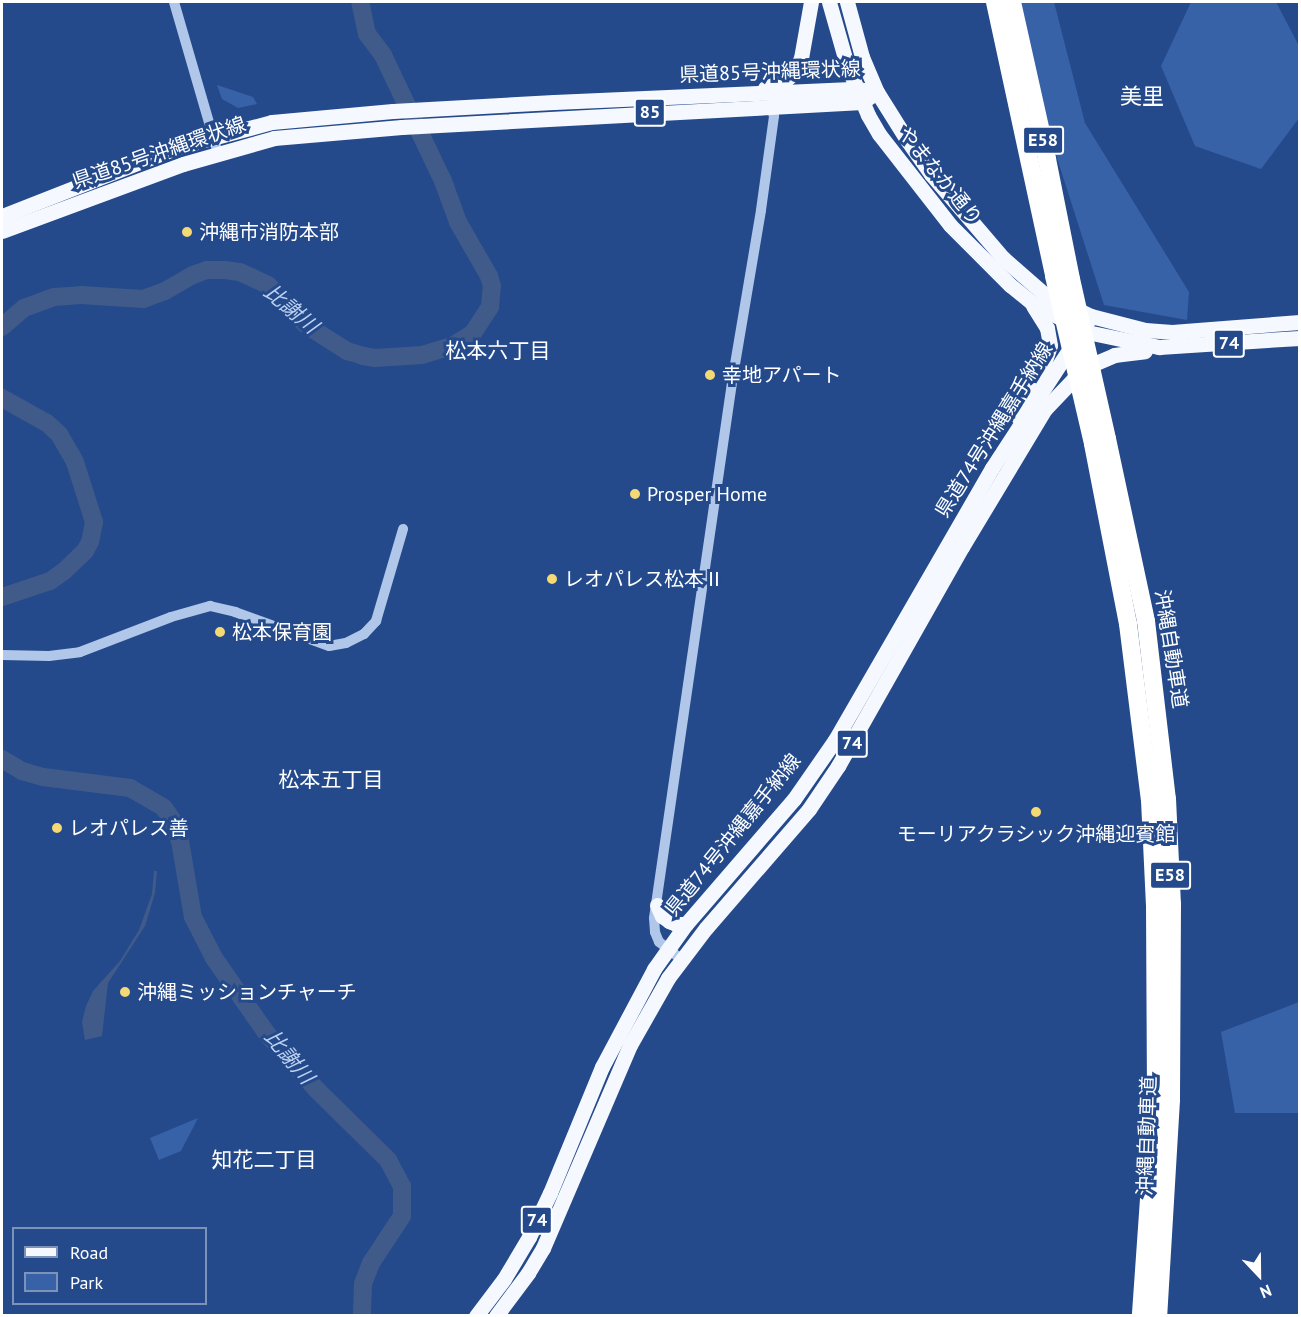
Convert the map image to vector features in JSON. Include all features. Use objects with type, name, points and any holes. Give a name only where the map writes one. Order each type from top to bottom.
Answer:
[{"type":"highway","name":"沖縄自動車道","points":[[995,2],[1100,442],[1146,621],[1167,799],[1172,926],[1171,1100],[1158,1316]]},
{"type":"highway","name":"沖縄自動車道","points":[[1012,2],[1047,159],[1062,278]]},
{"type":"highway","name":"沖縄自動車道","points":[[1100,442],[1128,624],[1150,800],[1155,905],[1156,1099],[1141,1316]]},
{"type":"main road","points":[[757,92],[786,80],[794,72],[801,58],[811,2]]},
{"type":"main road","name":"やまなか通り","points":[[829,2],[832,20],[859,95],[890,149],[950,225],[996,272],[1032,303],[1084,331]]},
{"type":"main road","name":"やまなか通り","points":[[847,2],[862,57],[877,92],[884,106],[931,174],[1003,258],[1043,293],[1091,316]]},
{"type":"main road","name":"県道85号沖縄環状線","points":[[2,216],[178,147],[272,122],[393,111],[757,92],[859,95]]},
{"type":"main road","name":"県道85号沖縄環状線","points":[[2,231],[219,153],[274,138],[439,124],[770,105],[877,92]]},
{"type":"main road","points":[[993,468],[1048,356],[1049,336],[1032,303]]},
{"type":"main road","name":"74","points":[[1091,316],[1126,327],[1172,332],[1299,322]]},
{"type":"main road","name":"県道74号沖縄嘉手納線","points":[[496,1316],[528,1273],[543,1248],[630,1045],[681,959],[809,809],[838,766],[962,547],[1045,409],[1091,316]]},
{"type":"main road","name":"74","points":[[1084,331],[1159,347],[1299,338]]},
{"type":"main road","name":"県道74号沖縄嘉手納線","points":[[476,1316],[504,1279],[529,1237],[550,1193],[602,1067],[667,950],[686,924],[794,799],[835,740],[993,468],[1084,331]]},
{"type":"main road","points":[[1045,409],[1070,381],[1092,364],[1114,355],[1159,347]]},
{"type":"main road","points":[[657,904],[662,916],[669,921],[686,924]]},
{"type":"street","points":[[174,2],[219,153]]},
{"type":"street","points":[[681,959],[659,942],[655,932],[657,904],[733,376],[761,210],[774,116],[770,105]]},
{"type":"street","points":[[2,655],[49,656],[80,652],[171,617],[210,606],[236,612],[329,646],[346,643],[364,634],[376,621],[403,529]]},
{"type":"green space","points":[[1020,2],[1054,2],[1085,123],[1189,292],[1187,320],[1104,305],[1042,111]]},
{"type":"green space","points":[[1191,2],[1276,2],[1299,46],[1299,118],[1261,169],[1195,146],[1161,66]]},
{"type":"green space","points":[[217,85],[253,97],[257,104],[238,108],[222,99]]},
{"type":"green space","points":[[1299,1002],[1299,1113],[1235,1113],[1221,1032]]},
{"type":"green space","points":[[198,1118],[181,1151],[159,1160],[150,1138]]},
{"type":"shaded area","points":[[154,871],[157,871],[155,893],[145,926],[108,983],[102,1036],[85,1040],[82,1022],[86,1006],[93,991],[120,961],[139,930],[152,894]]},
{"type":"waterway","name":"比謝川","points":[[2,327],[24,308],[54,297],[81,295],[143,299],[207,270],[225,270],[240,272],[268,285],[306,325],[347,351],[363,356],[375,358],[422,355],[454,345],[473,333],[490,307],[492,286],[489,276],[458,222],[443,181],[383,55],[367,34],[360,2]]},
{"type":"waterway","name":"比謝川","points":[[2,398],[47,423],[59,434],[75,462],[94,522],[90,542],[85,551],[64,571],[50,581],[2,597]]},
{"type":"waterway","name":"比謝川","points":[[2,759],[22,771],[43,777],[130,788],[164,808],[173,821],[180,841],[193,917],[214,958],[267,1034],[317,1090],[388,1160],[402,1186],[402,1216],[371,1263],[363,1284],[362,1316]]},
{"type":"place","name":"沖縄市消防本部","points":[[187,232]]},
{"type":"place","name":"幸地アパート","points":[[710,375]]},
{"type":"place","name":"Prosper Home","points":[[635,494]]},
{"type":"place","name":"レオパレス松本Ⅱ","points":[[552,579]]},
{"type":"place","name":"松本保育園","points":[[220,632]]},
{"type":"place","name":"モーリアクラシック沖縄迎賓館","points":[[1036,812]]},
{"type":"place","name":"レオパレス善","points":[[57,828]]},
{"type":"place","name":"沖縄ミッションチャーチ","points":[[125,992]]},
{"type":"district","name":"美里","points":[[1142,97]]},
{"type":"district","name":"松本六丁目","points":[[498,351]]},
{"type":"district","name":"松本五丁目","points":[[331,780]]},
{"type":"district","name":"知花二丁目","points":[[264,1160]]}]
